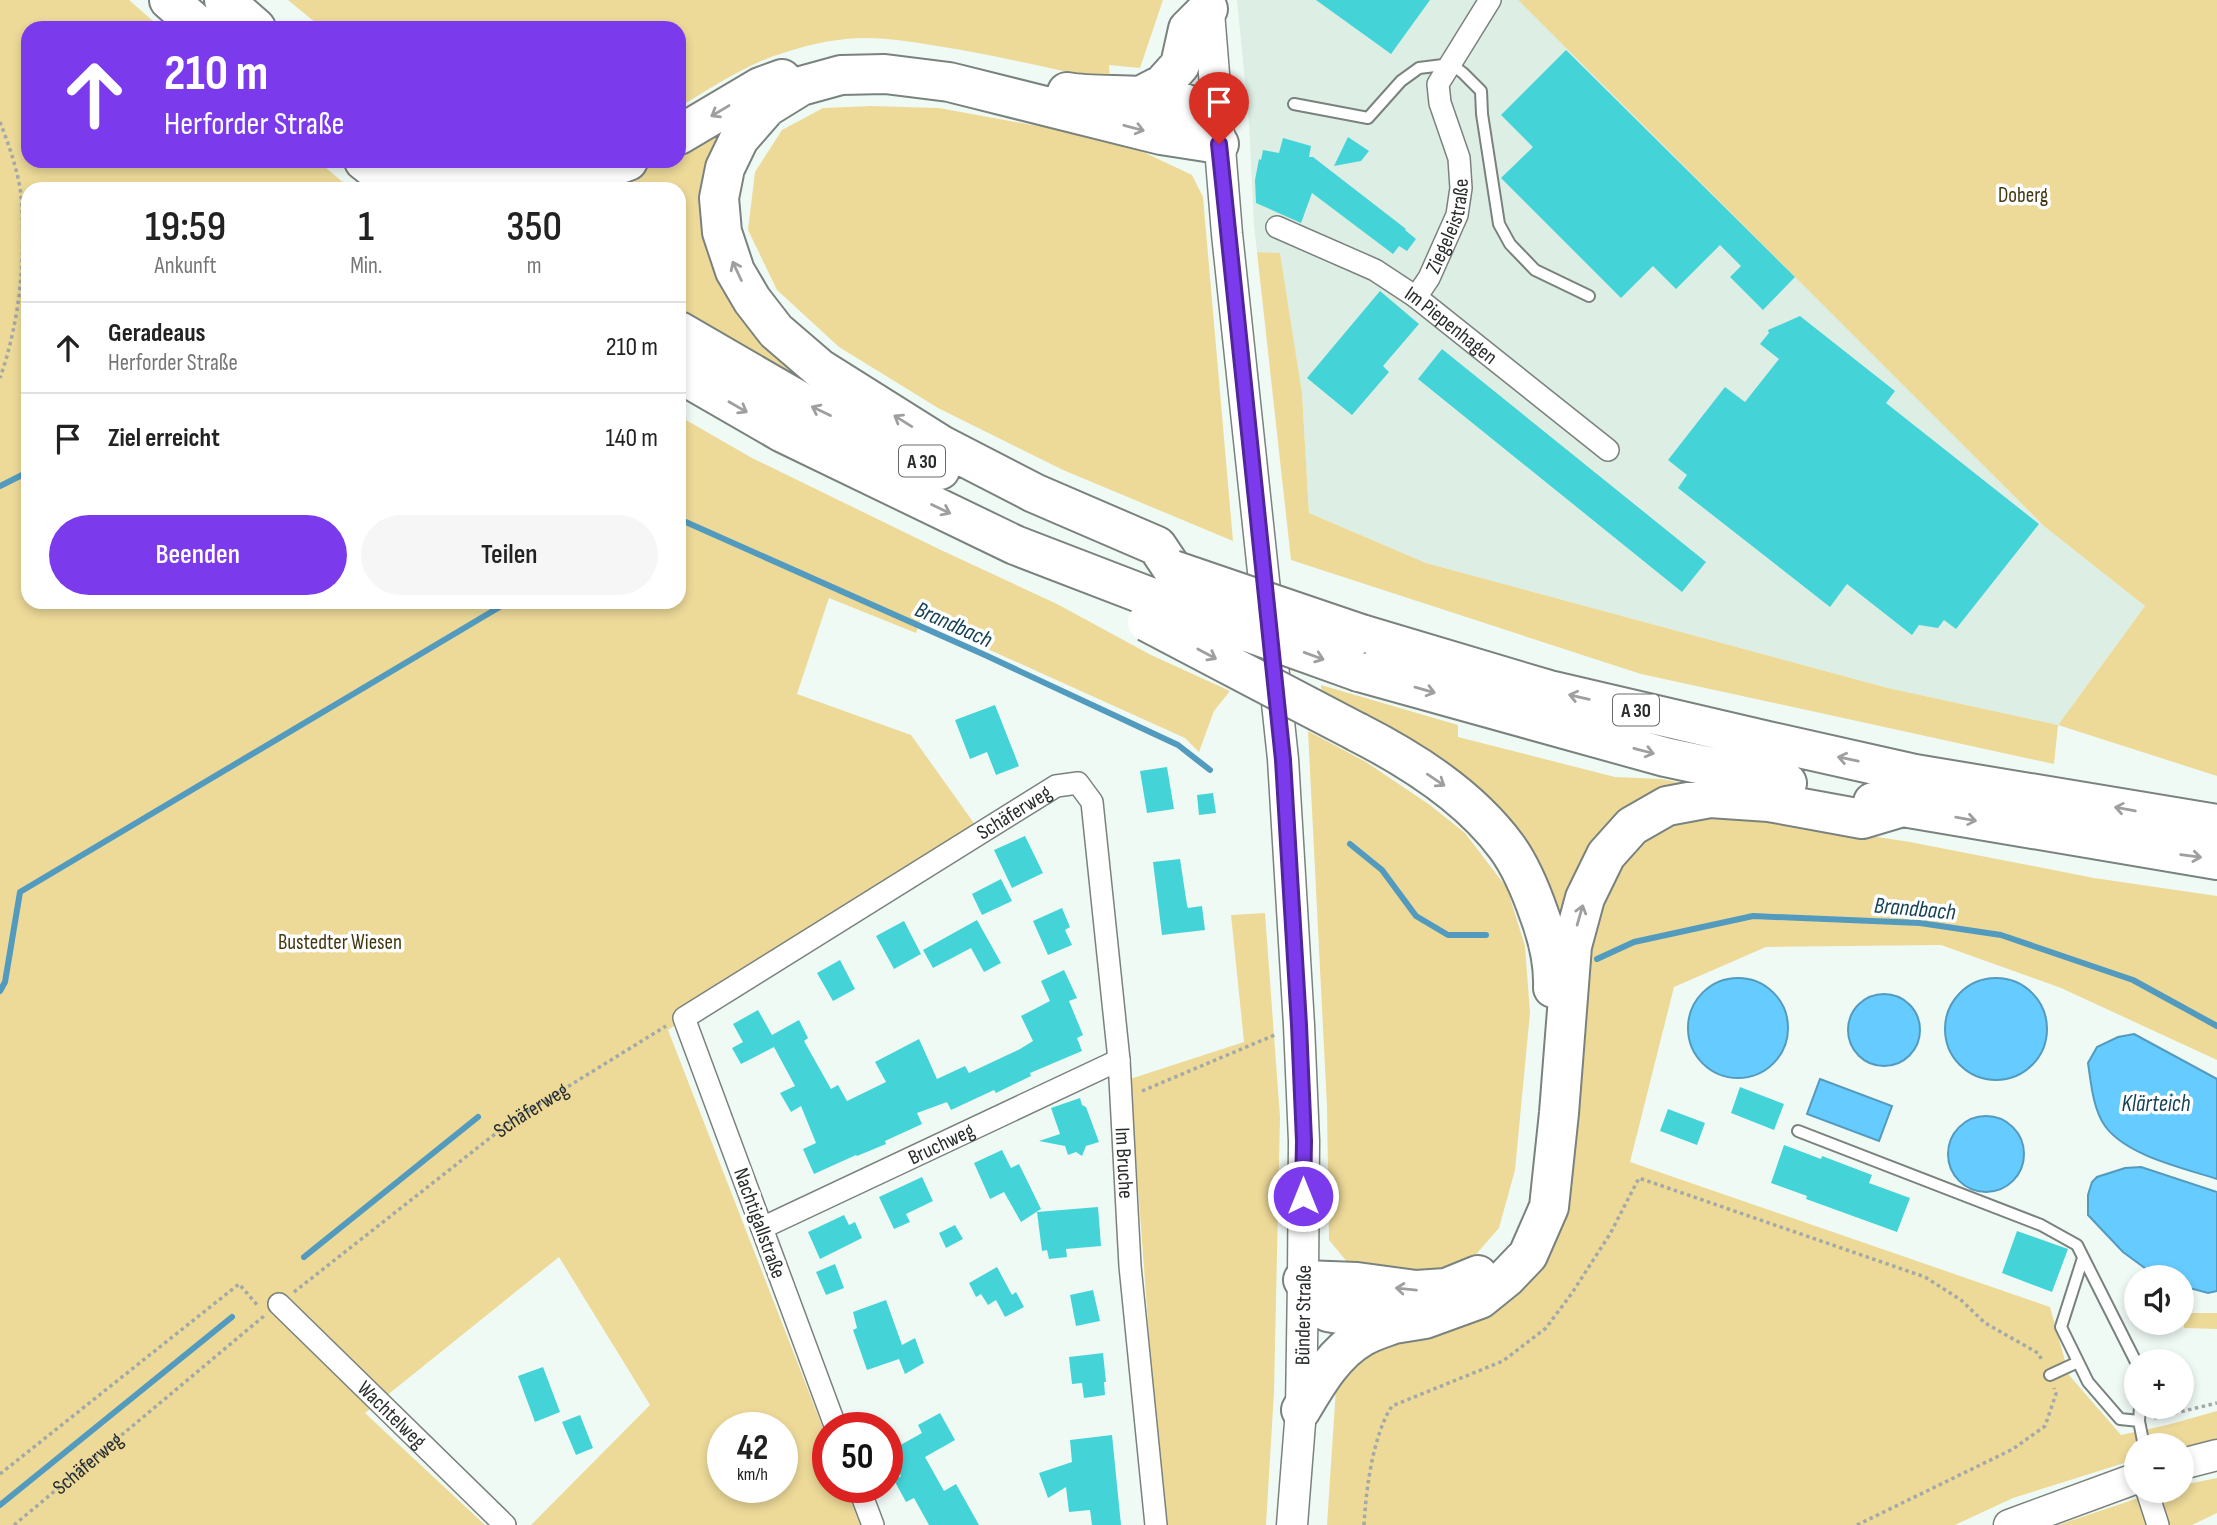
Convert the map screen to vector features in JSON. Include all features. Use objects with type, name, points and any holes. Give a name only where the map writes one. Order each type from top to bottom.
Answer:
[{"type":"highway","points":[[169,0],[193,21]]},
{"type":"highway","points":[[1140,96],[1163,83],[1180,65],[1188,29],[1208,5]]},
{"type":"highway","points":[[686,131],[760,88],[798,73],[848,62],[886,60],[948,68],[1074,94],[1140,96],[1181,101],[1199,111],[1219,144]]},
{"type":"highway","points":[[1219,144],[1161,135],[949,82],[884,74],[841,75],[801,86],[767,107],[739,139],[725,168],[719,198],[722,232],[735,271],[752,300],[776,331],[819,368],[954,452],[1034,493],[1157,546],[1159,598],[1357,732],[1381,744],[1443,785],[1480,815],[1507,848],[1531,891],[1544,927],[1553,968],[1552,1033],[1539,1159],[1531,1204],[1513,1242],[1486,1271],[1446,1288],[1416,1290],[1357,1282],[1303,1280]]},
{"type":"highway","points":[[373,168],[391,182]]},
{"type":"highway","points":[[430,168],[451,182]]},
{"type":"highway","points":[[494,168],[531,178],[566,178],[610,168]]},
{"type":"highway","name":"A 30","points":[[686,335],[798,400],[1026,512],[1159,598],[1361,634],[1549,690],[1915,774],[2217,824]]},
{"type":"highway","name":"A 30","points":[[686,377],[783,433],[1015,545],[1359,672],[1665,757],[1899,807],[2217,860]]},
{"type":"highway","points":[[1301,1410],[1321,1377],[1341,1354],[1362,1337],[1394,1324],[1425,1319],[1480,1299],[1528,1255],[1549,1207],[1572,946],[1585,898],[1606,855],[1632,826],[1667,806],[1710,797],[1769,802],[1862,819],[1899,807]]},
{"type":"highway","points":[[1303,1280],[1328,1312],[1394,1324]]},
{"type":"main road","name":"Bünder Straße","points":[[1208,5],[1219,144],[1283,760],[1299,1025],[1304,1141],[1303,1280],[1301,1410],[1292,1525]]},
{"type":"main road","points":[[2194,1461],[2217,1455]]},
{"type":"main road","points":[[2009,1525],[2124,1483]]},
{"type":"street","name":"Ziegeleistraße","points":[[1416,297],[1444,247],[1457,215],[1461,188],[1459,158],[1440,103],[1438,84],[1490,0]]},
{"type":"street","name":"Im Piepenhagen","points":[[1277,227],[1375,270],[1416,297],[1608,450]]},
{"type":"street","name":"Schäferweg","points":[[684,1018],[1056,786],[1078,783],[1092,803]]},
{"type":"street","name":"Im Bruche","points":[[1092,803],[1119,1060],[1130,1266],[1156,1525]]},
{"type":"street","name":"Nachtigallstraße","points":[[684,1018],[830,1412]]},
{"type":"street","name":"Bruchweg","points":[[762,1228],[1119,1060]]},
{"type":"street","name":"Wachtelweg","points":[[279,1304],[505,1525]]},
{"type":"street","points":[[865,1503],[873,1525]]},
{"type":"street","points":[[2151,1503],[2158,1525]]},
{"type":"lane","points":[[1294,104],[1368,118],[1401,81],[1419,68],[1451,64],[1481,91],[1499,224],[1510,244],[1535,270],[1589,296]]},
{"type":"lane","points":[[1798,1131],[2041,1225],[2077,1245],[2129,1349]]},
{"type":"lane","points":[[2083,1258],[2061,1327],[2088,1382],[2120,1419],[2139,1421],[2141,1433]]},
{"type":"lane","points":[[2050,1375],[2078,1362]]},
{"type":"path","points":[[0,122],[9,144],[20,193],[21,232]]},
{"type":"path","points":[[0,379],[8,356],[21,276]]},
{"type":"path","name":"Schäferweg","points":[[14,1525],[279,1304],[509,1123],[684,1018]]},
{"type":"path","points":[[1121,1101],[1299,1025]]},
{"type":"path","points":[[1364,1525],[1376,1439],[1392,1406],[1503,1362],[1546,1328],[1610,1234],[1639,1178],[1925,1277],[1961,1300],[1986,1324],[2038,1353],[2050,1375],[2056,1394],[2045,1426],[2013,1449],[1857,1525]]},
{"type":"path","points":[[0,1474],[239,1284],[262,1310],[279,1304]]},
{"type":"path","points":[[2139,1421],[2217,1403]]},
{"type":"shaded area","points":[[1237,0],[1518,0],[2045,527],[2145,606],[2058,725],[1888,688],[1426,563],[1309,513],[1302,393],[1280,254],[1257,252],[1249,123]]},
{"type":"green space","name":"Bustedter Wiesen","points":[[0,0],[129,0],[153,21],[21,21],[21,168],[326,168],[343,182],[21,182],[21,609],[686,609],[686,420],[752,458],[1057,604],[1151,655],[1230,691],[1214,711],[1199,752],[1185,738],[921,619],[916,633],[829,598],[797,694],[911,735],[976,826],[668,1030],[817,1412],[812,1412],[812,1503],[852,1503],[860,1525],[531,1525],[650,1405],[559,1257],[365,1413],[485,1525],[0,1525]]},
{"type":"green space","points":[[288,0],[1163,0],[1140,68],[1109,65],[1110,81],[914,42],[857,38],[814,44],[769,58],[686,103],[686,21],[314,21]]},
{"type":"green space","name":"Doberg","points":[[1518,0],[2217,0],[2217,776],[2058,725],[2145,606],[2045,527]]},
{"type":"green space","points":[[760,97],[712,228],[848,406],[686,315],[686,182],[592,182],[633,168],[686,168],[686,142]]},
{"type":"green space","points":[[823,108],[939,108],[1120,141],[1192,175],[1203,197],[1233,541],[1063,470],[938,408],[839,347],[777,290],[748,230],[755,172],[782,130]]},
{"type":"green space","points":[[1257,252],[1280,253],[1302,393],[1309,513],[1426,563],[1888,688],[2058,725],[2054,764],[1641,674],[1291,560]]},
{"type":"green space","points":[[1321,685],[1458,725],[1458,737],[1615,777],[1661,779],[1705,787],[1655,801],[1563,953],[1542,892],[1322,699]]},
{"type":"green space","points":[[1308,731],[1366,762],[1430,805],[1465,833],[1507,888],[1525,946],[1530,1013],[1515,1170],[1499,1228],[1472,1259],[1431,1278],[1353,1269],[1329,1240],[1327,1107]]},
{"type":"green space","points":[[1718,812],[1910,842],[2094,878],[2217,896],[2217,1060],[2061,988],[1941,945],[1766,947],[1674,987],[1630,1162],[2050,1307],[2069,1375],[2121,1435],[2124,1434],[2124,1463],[2013,1498],[1955,1525],[1327,1525],[1336,1388],[1344,1377],[1357,1363],[1374,1352],[1471,1317],[1550,1253],[1562,1227],[1570,1185],[1576,1140],[1589,948],[1600,901],[1619,863],[1641,841],[1670,824]]},
{"type":"green space","points":[[1265,913],[1280,1117],[1274,1392],[1266,1525],[1163,1525],[1130,1079],[1244,1042],[1231,915]]},
{"type":"green space","points":[[2194,1313],[2217,1313],[2217,1329],[2194,1328]]},
{"type":"green space","points":[[2217,1411],[2217,1441],[2194,1446],[2194,1433],[2130,1433],[2194,1419]]},
{"type":"green space","points":[[2217,1478],[2217,1513],[2192,1525],[2058,1525],[2124,1503],[2194,1503],[2194,1483]]},
{"type":"water","points":[[1738,978],[1766,986],[1780,1000],[1788,1028],[1780,1056],[1766,1070],[1738,1078],[1710,1070],[1696,1056],[1688,1028],[1696,1000],[1710,986]]},
{"type":"water","points":[[1996,978],[2016,982],[2032,993],[2043,1009],[2047,1029],[2043,1049],[2032,1065],[2016,1076],[1996,1080],[1976,1076],[1960,1065],[1949,1049],[1945,1029],[1949,1009],[1960,993],[1976,982]]},
{"type":"water","points":[[1891,994],[1910,1004],[1918,1016],[1918,1044],[1910,1056],[1898,1064],[1877,1066],[1858,1056],[1850,1044],[1848,1023],[1858,1004],[1870,996]]},
{"type":"water","name":"Klärteich","points":[[2134,1034],[2217,1079],[2217,1179],[2141,1153],[2105,1126],[2093,1096],[2088,1063],[2097,1047],[2118,1037]]},
{"type":"water","points":[[1820,1079],[1892,1106],[1879,1141],[1807,1114]]},
{"type":"water","points":[[1986,1116],[2001,1119],[2013,1127],[2021,1139],[2024,1154],[2021,1169],[2013,1181],[2001,1189],[1986,1192],[1971,1189],[1959,1181],[1951,1169],[1948,1154],[1951,1139],[1959,1127],[1971,1119]]},
{"type":"water","name":"Klärteich","points":[[2141,1167],[2217,1192],[2217,1291],[2208,1293],[2194,1289],[2194,1265],[2141,1265],[2123,1252],[2088,1215],[2088,1195],[2092,1182],[2097,1177],[2125,1168]]},
{"type":"building","points":[[1316,0],[1430,0],[1391,54]]},
{"type":"building","points":[[1566,50],[1795,277],[1763,310],[1730,277],[1741,266],[1720,245],[1676,289],[1653,266],[1621,298],[1501,178],[1533,147],[1501,115]]},
{"type":"building","points":[[1348,137],[1369,151],[1361,161],[1334,166]]},
{"type":"building","points":[[1283,138],[1311,146],[1309,157],[1313,157],[1406,229],[1416,239],[1407,251],[1399,246],[1393,254],[1312,193],[1301,223],[1256,203],[1255,180],[1259,159],[1261,160],[1263,150],[1279,153]]},
{"type":"building","points":[[1380,291],[1419,324],[1383,366],[1389,372],[1352,415],[1307,378]]},
{"type":"building","points":[[1800,316],[1895,391],[1886,403],[2039,524],[1956,629],[1944,620],[1938,628],[1919,625],[1912,635],[1847,584],[1830,607],[1678,488],[1687,475],[1668,460],[1725,387],[1745,402],[1779,359],[1760,344],[1769,333],[1768,330]]},
{"type":"building","points":[[1442,349],[1706,562],[1682,592],[1418,379]]},
{"type":"building","points":[[995,705],[1019,766],[996,775],[987,752],[970,759],[955,720]]},
{"type":"building","points":[[1167,767],[1174,809],[1147,813],[1140,771]]},
{"type":"building","points":[[1213,793],[1216,813],[1199,815],[1197,795]]},
{"type":"building","points":[[1025,836],[1043,873],[1012,888],[994,850]]},
{"type":"building","points":[[1180,859],[1188,908],[1202,906],[1205,930],[1162,935],[1153,862]]},
{"type":"building","points":[[1001,879],[1012,901],[982,915],[972,894]]},
{"type":"building","points":[[1062,908],[1070,927],[1065,930],[1072,945],[1048,955],[1033,921]]},
{"type":"building","points":[[977,920],[1001,963],[984,972],[971,948],[933,968],[923,950]]},
{"type":"building","points":[[904,921],[921,954],[894,969],[876,936]]},
{"type":"building","points":[[840,960],[855,989],[833,1001],[817,973]]},
{"type":"building","points":[[1064,970],[1077,998],[1069,1001],[1083,1035],[1077,1038],[1082,1051],[1030,1073],[1031,1076],[996,1093],[994,1090],[951,1110],[947,1102],[917,1113],[922,1124],[885,1141],[886,1144],[814,1174],[803,1149],[816,1143],[801,1106],[791,1112],[780,1093],[795,1086],[774,1047],[741,1064],[732,1048],[743,1042],[733,1024],[758,1010],[772,1035],[799,1020],[808,1038],[804,1041],[831,1089],[838,1085],[847,1101],[886,1082],[875,1062],[919,1039],[937,1079],[965,1066],[969,1073],[1033,1041],[1021,1016],[1050,1001],[1041,981]]},
{"type":"building","points":[[1740,1087],[1784,1104],[1774,1130],[1731,1113]]},
{"type":"building","points":[[1080,1098],[1099,1142],[1086,1146],[1082,1156],[1076,1152],[1068,1155],[1065,1146],[1039,1141],[1060,1134],[1051,1108]]},
{"type":"building","points":[[1668,1109],[1705,1123],[1697,1145],[1660,1131]]},
{"type":"building","points":[[1784,1145],[1872,1175],[1869,1183],[1910,1198],[1897,1232],[1806,1199],[1807,1196],[1771,1183]]},
{"type":"building","points":[[1002,1150],[1011,1168],[1019,1164],[1041,1209],[1021,1222],[1004,1192],[990,1199],[974,1163]]},
{"type":"building","points":[[922,1177],[933,1201],[906,1214],[910,1222],[894,1229],[879,1197]]},
{"type":"building","points":[[1098,1207],[1101,1246],[1066,1249],[1067,1257],[1049,1259],[1047,1250],[1042,1251],[1037,1212]]},
{"type":"building","points":[[844,1215],[849,1225],[855,1222],[862,1238],[820,1259],[808,1232]]},
{"type":"building","points":[[955,1225],[963,1239],[946,1248],[939,1233]]},
{"type":"building","points":[[2017,1231],[2068,1249],[2052,1292],[2002,1273]]},
{"type":"building","points":[[835,1264],[844,1288],[826,1295],[816,1272]]},
{"type":"building","points":[[997,1267],[1012,1295],[1016,1292],[1024,1307],[1005,1317],[996,1300],[988,1305],[981,1294],[976,1297],[969,1283]]},
{"type":"building","points":[[1093,1290],[1100,1321],[1076,1326],[1070,1295]]},
{"type":"building","points":[[886,1300],[902,1345],[915,1338],[924,1363],[905,1374],[899,1359],[867,1370],[853,1330],[857,1328],[853,1312]]},
{"type":"building","points":[[1103,1353],[1105,1395],[1084,1398],[1082,1383],[1072,1384],[1069,1357]]},
{"type":"building","points":[[543,1367],[560,1412],[535,1422],[518,1376]]},
{"type":"building","points":[[940,1413],[955,1440],[925,1457],[944,1491],[956,1484],[979,1525],[929,1525],[914,1498],[906,1502],[903,1496],[903,1444],[922,1433],[918,1425]]},
{"type":"building","points":[[580,1415],[593,1448],[576,1455],[562,1422]]},
{"type":"building","points":[[1112,1435],[1121,1525],[1092,1525],[1090,1510],[1069,1512],[1066,1487],[1048,1498],[1039,1473],[1072,1462],[1070,1440]]},
{"type":"waterway","name":"Brandbach","points":[[0,486],[21,476]]},
{"type":"waterway","name":"Brandbach","points":[[686,522],[985,655],[1178,745],[1210,770]]},
{"type":"waterway","points":[[0,991],[5,982],[20,892],[496,609]]},
{"type":"waterway","name":"Brandbach","points":[[1350,844],[1382,870],[1416,916],[1448,935],[1486,935]]},
{"type":"waterway","name":"Brandbach","points":[[1597,959],[1634,942],[1753,916],[1920,923],[2001,935],[2133,980],[2217,1026]]},
{"type":"waterway","points":[[304,1257],[478,1117]]},
{"type":"waterway","points":[[0,1505],[232,1317]]},
{"type":"route","points":[[1219,144],[1283,760],[1299,1025],[1304,1141],[1303,1196]]}]
